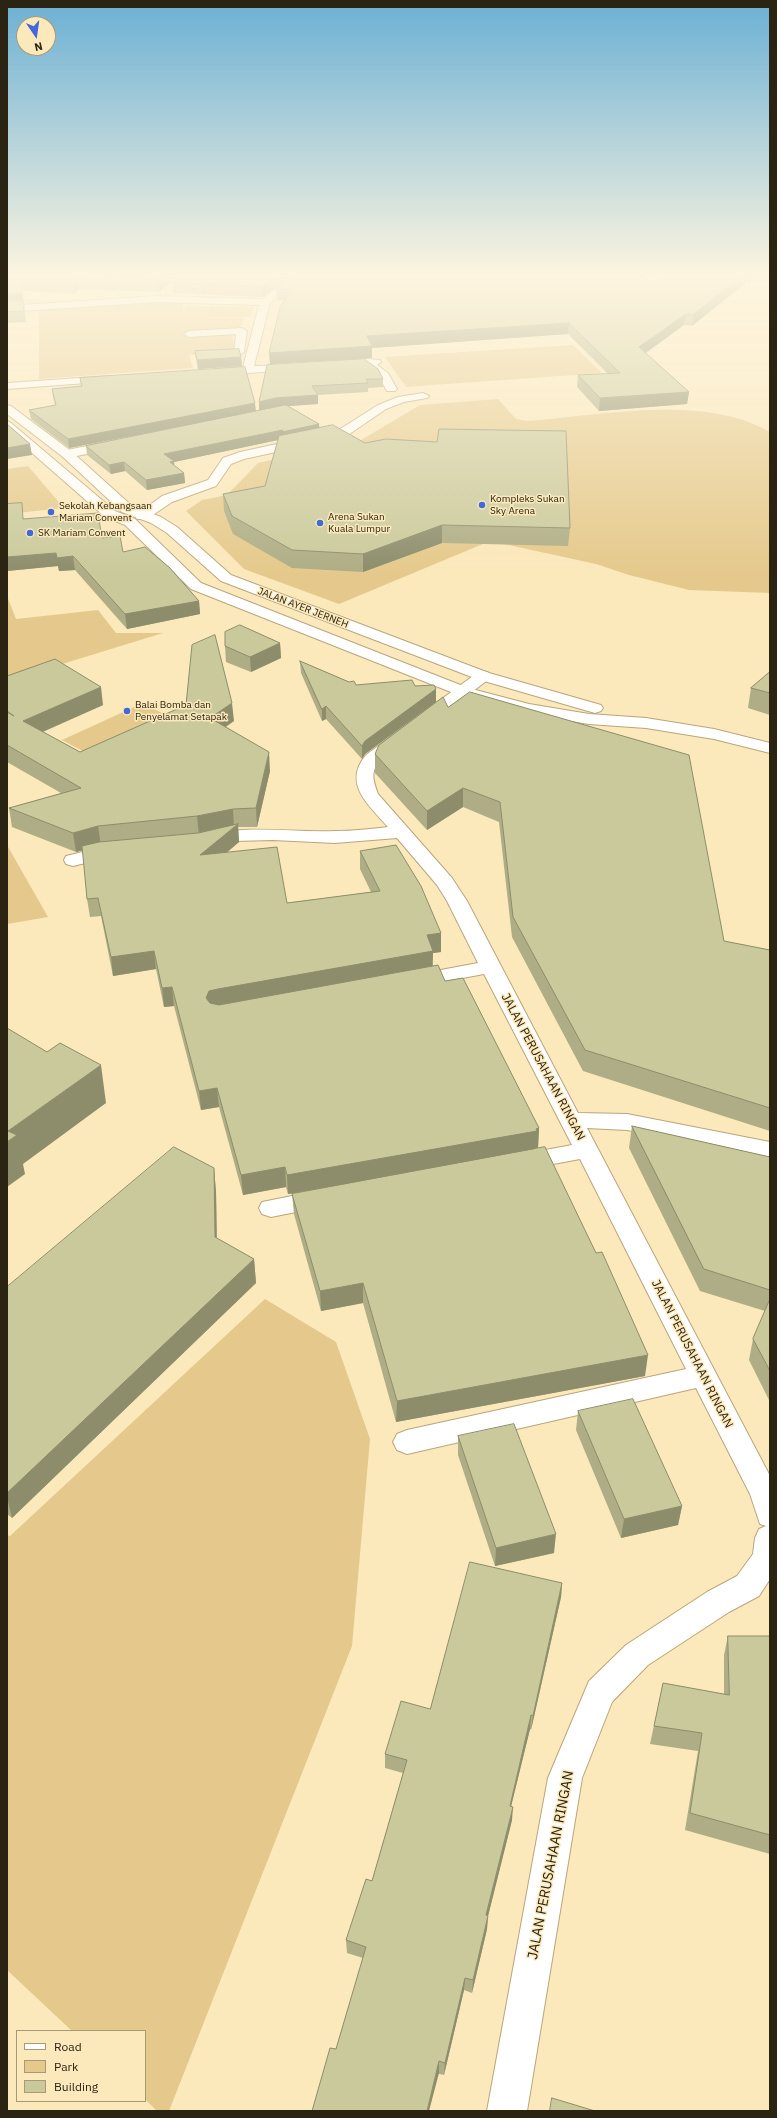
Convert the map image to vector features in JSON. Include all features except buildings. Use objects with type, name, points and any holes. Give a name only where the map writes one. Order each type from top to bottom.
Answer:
[{"type":"street","points":[[384,376],[391,389]]},
{"type":"street","points":[[7,386],[123,378]]},
{"type":"street","points":[[142,516],[167,499],[212,483],[227,461],[342,434],[382,407],[402,399],[423,396]]},
{"type":"street","name":"JALAN AYER JERNEH","points":[[7,408],[67,454],[127,509],[142,516],[156,520],[172,530],[226,578],[483,676],[646,723]]},
{"type":"street","name":"JALAN AYER JERNEH","points":[[7,425],[110,514],[130,522],[196,586],[462,691],[528,709],[589,719],[646,723],[714,734],[770,748]]},
{"type":"street","points":[[67,454],[128,442]]},
{"type":"street","name":"JALAN PERUSAHAAN RINGAN","points":[[483,676],[372,759],[364,767],[364,779],[370,795],[400,832],[446,882],[457,901],[490,968],[587,1150],[764,1493],[770,1515]]},
{"type":"street","points":[[192,843],[234,836],[273,834],[335,837],[400,832]]},
{"type":"street","points":[[73,860],[127,849]]},
{"type":"street","points":[[397,984],[490,968]]},
{"type":"street","points":[[571,1120],[627,1122],[770,1150]]},
{"type":"street","points":[[502,1166],[587,1150]]},
{"type":"street","points":[[271,1208],[341,1195]]},
{"type":"street","points":[[407,1442],[703,1376]]},
{"type":"street","name":"JALAN PERUSAHAAN RINGAN","points":[[506,2111],[565,1778],[600,1692],[637,1656],[718,1602],[748,1586],[769,1552]]},
{"type":"green space","points":[[39,376],[83,376],[39,379]]},
{"type":"green space","points":[[398,376],[562,376],[406,387]]},
{"type":"green space","name":"Kompleks Sukan Sky Arena","points":[[498,399],[516,419],[527,421],[632,411],[686,410],[736,418],[770,432],[770,593],[689,590],[629,575],[596,564],[490,541],[339,604],[244,569],[186,511],[202,500],[227,495],[258,463],[361,440],[420,405]]},
{"type":"green space","points":[[28,466],[64,508],[7,514],[7,469]]},
{"type":"green space","points":[[7,596],[16,619],[98,610],[116,633],[163,633],[7,681]]},
{"type":"green space","points":[[143,703],[175,720],[94,757],[62,740]]},
{"type":"green space","points":[[7,845],[48,917],[7,924]]},
{"type":"green space","points":[[265,1299],[336,1342],[370,1439],[352,1646],[169,2111],[157,2111],[146,2100],[146,2030],[71,2030],[7,1970],[7,1535],[10,1536]]},
{"type":"place","name":"Kompleks Sukan Sky Arena","points":[[482,505]]},
{"type":"place","name":"Sekolah Kebangsaan Mariam Convent","points":[[51,512]]},
{"type":"place","name":"Arena Sukan Kuala Lumpur","points":[[320,523]]},
{"type":"place","name":"SK Mariam Convent","points":[[30,533]]},
{"type":"place","name":"Balai Bomba dan Penyelamat Setapak","points":[[127,711]]}]
